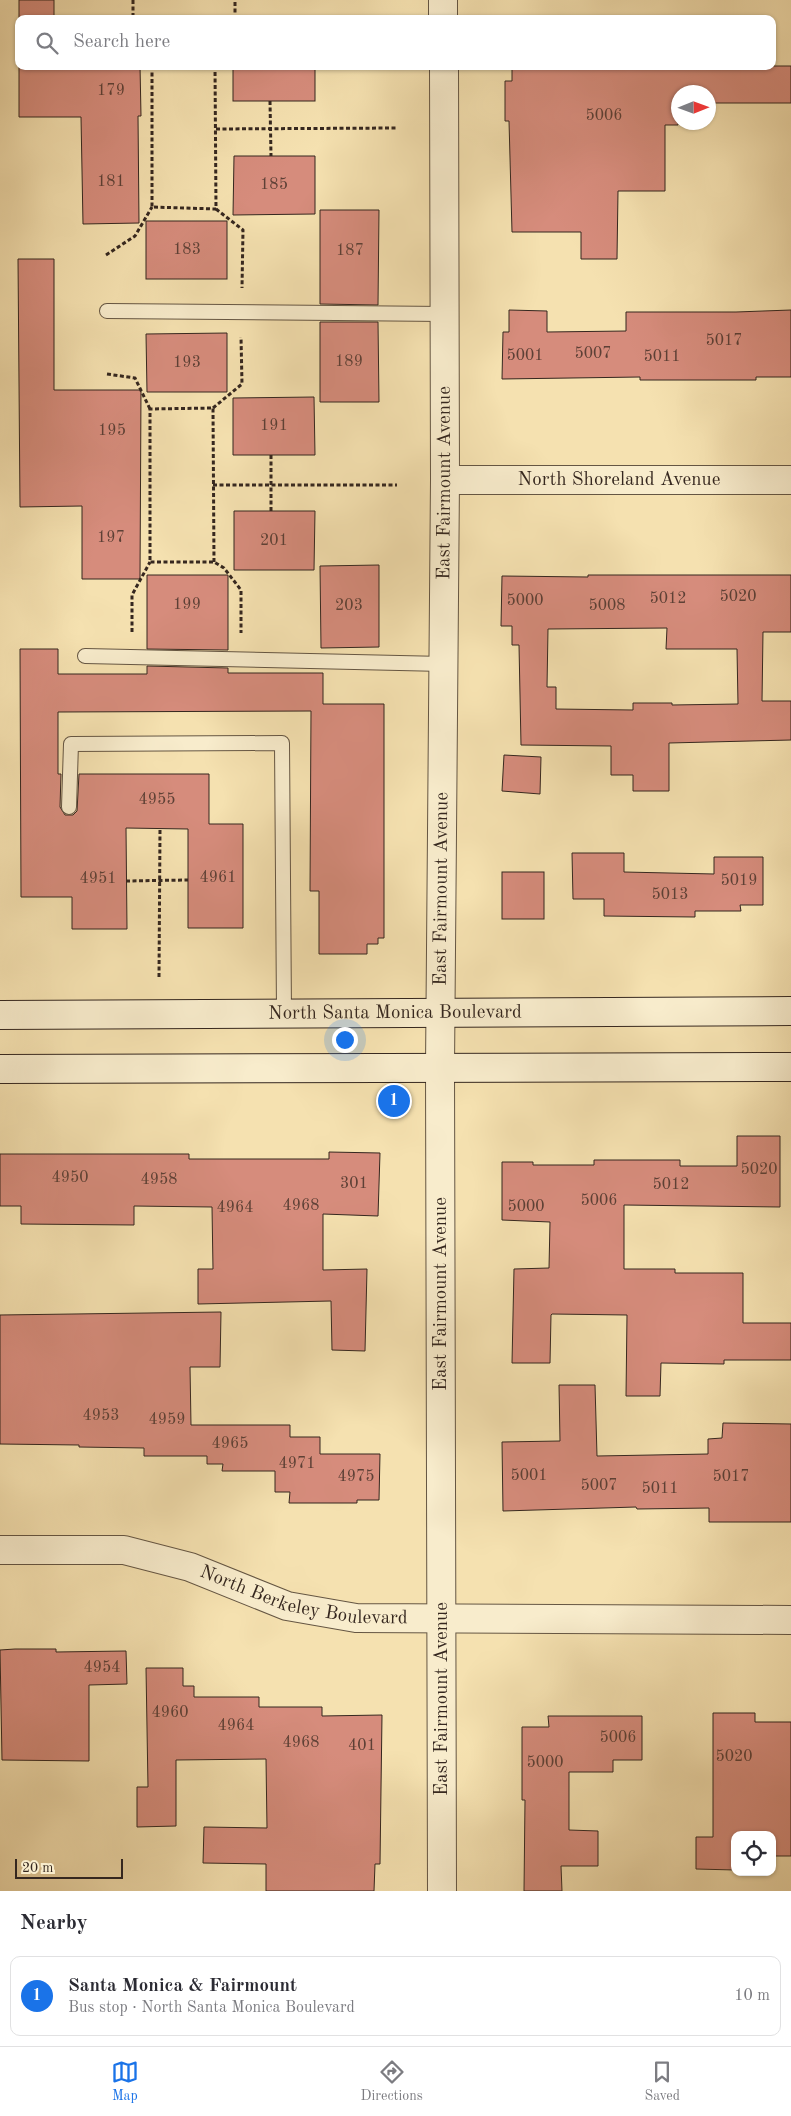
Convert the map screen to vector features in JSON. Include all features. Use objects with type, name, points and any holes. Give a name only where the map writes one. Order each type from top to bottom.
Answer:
[{"type":"street","points":[[443,0],[444,15]]},
{"type":"street","name":"East Fairmount Avenue","points":[[442,1891],[440,1067],[445,480],[444,70]]},
{"type":"street","name":"North Shoreland Avenue","points":[[445,480],[791,480]]},
{"type":"street","name":"North Santa Monica Boulevard","points":[[0,1015],[791,1010]]},
{"type":"street","points":[[0,1069],[791,1067]]},
{"type":"street","name":"North Berkeley Boulevard","points":[[0,1550],[124,1550],[190,1567],[287,1606],[356,1618],[791,1620]]},
{"type":"lane","points":[[107,311],[445,314]]},
{"type":"lane","points":[[85,656],[444,664]]},
{"type":"lane","points":[[69,807],[71,744],[282,744],[284,1012]]},
{"type":"path","points":[[133,0],[134,15]]},
{"type":"path","points":[[235,0],[235,15]]},
{"type":"path","points":[[106,255],[135,236],[152,207],[152,70]]},
{"type":"path","points":[[215,70],[216,209]]},
{"type":"path","points":[[270,101],[271,156]]},
{"type":"path","points":[[216,128],[397,128]]},
{"type":"path","points":[[150,408],[213,408],[242,384],[243,230],[216,209],[152,207]]},
{"type":"path","points":[[107,374],[135,378],[150,408],[150,562],[132,595],[131,658]]},
{"type":"path","points":[[213,408],[214,562]]},
{"type":"path","points":[[270,455],[271,511]]},
{"type":"path","points":[[214,485],[397,485]]},
{"type":"path","points":[[150,562],[214,562],[224,568],[241,590],[241,660]]},
{"type":"path","points":[[159,977],[160,829]]},
{"type":"path","points":[[126,881],[188,880]]},
{"type":"building","points":[[19,0],[54,0],[54,15],[19,15]]},
{"type":"building","points":[[776,66],[791,66],[791,103],[716,103],[716,85],[671,85],[671,125],[665,125],[665,191],[618,191],[617,259],[581,259],[581,232],[512,232],[509,121],[505,121],[505,81],[512,81],[512,70],[776,70]]},
{"type":"building","points":[[19,70],[140,70],[141,116],[138,116],[139,223],[83,224],[81,117],[19,117]]},
{"type":"building","points":[[233,70],[315,70],[315,101],[233,101]]},
{"type":"building","points":[[234,156],[315,156],[315,214],[233,215]]},
{"type":"building","points":[[320,210],[379,210],[378,305],[320,304]]},
{"type":"building","points":[[146,221],[227,221],[227,279],[146,279]]},
{"type":"building","points":[[18,259],[54,259],[54,390],[141,390],[140,579],[82,579],[82,506],[20,507]]},
{"type":"building","points":[[509,310],[547,311],[547,332],[626,331],[626,312],[791,310],[791,377],[756,377],[756,380],[640,380],[640,377],[502,379],[503,332],[509,332]]},
{"type":"building","points":[[320,322],[378,322],[379,402],[320,402]]},
{"type":"building","points":[[227,333],[227,392],[147,392],[146,334]]},
{"type":"building","points":[[314,397],[315,455],[233,455],[233,398]]},
{"type":"building","points":[[234,511],[315,511],[314,570],[234,570]]},
{"type":"building","points":[[379,565],[379,647],[321,648],[320,566]]},
{"type":"building","points":[[147,575],[228,575],[228,650],[147,649]]},
{"type":"building","points":[[588,575],[791,575],[791,632],[763,632],[762,701],[791,701],[791,740],[669,743],[669,791],[633,791],[633,775],[611,775],[611,746],[521,745],[519,645],[512,645],[512,626],[501,626],[502,576],[588,577]],"holes":[[[667,628],[666,649],[737,649],[738,704],[672,705],[672,703],[633,703],[633,710],[556,709],[556,687],[547,687],[548,629]]]},
{"type":"building","points":[[20,649],[58,649],[58,674],[147,674],[147,666],[228,668],[228,673],[323,673],[323,704],[384,704],[384,938],[378,938],[378,944],[367,944],[367,954],[319,954],[319,891],[310,891],[311,711],[58,712],[58,774],[61,774],[60,807],[65,815],[73,815],[77,811],[79,774],[209,774],[209,824],[243,824],[243,928],[188,928],[188,829],[126,828],[127,929],[72,929],[72,897],[21,897]]},
{"type":"building","points":[[504,755],[541,757],[540,794],[502,791]]},
{"type":"building","points":[[572,853],[624,853],[624,872],[714,874],[714,857],[763,857],[763,905],[740,905],[741,911],[695,911],[695,917],[604,916],[604,899],[573,899]]},
{"type":"building","points":[[502,872],[544,872],[544,919],[502,919]]},
{"type":"building","points":[[737,1136],[780,1136],[780,1207],[624,1205],[624,1269],[675,1269],[675,1273],[743,1273],[743,1323],[791,1323],[791,1360],[724,1360],[724,1364],[661,1363],[660,1396],[626,1396],[627,1315],[552,1314],[550,1363],[512,1363],[514,1269],[549,1268],[550,1222],[502,1220],[502,1162],[533,1162],[533,1165],[594,1165],[594,1160],[680,1160],[680,1166],[737,1166]]},
{"type":"building","points":[[329,1152],[380,1153],[378,1216],[323,1214],[323,1270],[367,1269],[365,1351],[332,1350],[331,1301],[198,1304],[198,1269],[213,1269],[212,1207],[134,1206],[134,1225],[21,1224],[21,1206],[0,1206],[0,1154],[189,1154],[189,1159],[329,1159]]},
{"type":"building","points":[[221,1312],[220,1367],[190,1367],[191,1425],[290,1425],[290,1437],[320,1437],[320,1454],[380,1454],[379,1500],[357,1500],[357,1503],[289,1503],[290,1492],[275,1492],[275,1471],[222,1471],[223,1464],[207,1464],[207,1456],[144,1456],[144,1448],[0,1444],[0,1315]]},
{"type":"building","points":[[559,1385],[595,1385],[597,1456],[708,1454],[708,1439],[722,1438],[723,1423],[791,1424],[791,1522],[709,1522],[709,1508],[637,1509],[636,1507],[503,1511],[502,1442],[560,1441]]},
{"type":"building","points":[[56,1649],[56,1652],[126,1651],[127,1684],[89,1685],[89,1761],[2,1760],[0,1650]]},
{"type":"building","points":[[146,1668],[183,1668],[183,1686],[194,1686],[194,1697],[259,1697],[259,1707],[322,1707],[322,1716],[382,1715],[380,1864],[375,1864],[374,1891],[266,1891],[266,1864],[203,1863],[204,1827],[267,1828],[266,1759],[176,1760],[176,1826],[137,1827],[137,1787],[148,1787]]},
{"type":"building","points":[[713,1713],[755,1713],[755,1722],[791,1722],[791,1856],[776,1856],[776,1831],[731,1831],[731,1870],[696,1869],[696,1837],[713,1837]]},
{"type":"building","points":[[548,1716],[642,1716],[642,1760],[613,1760],[613,1772],[569,1772],[569,1830],[598,1831],[598,1866],[561,1866],[562,1891],[524,1891],[525,1800],[522,1800],[522,1727],[549,1727]]},
{"type":"place","name":"Santa Monica & Fairmount","points":[[394,1101]]}]
